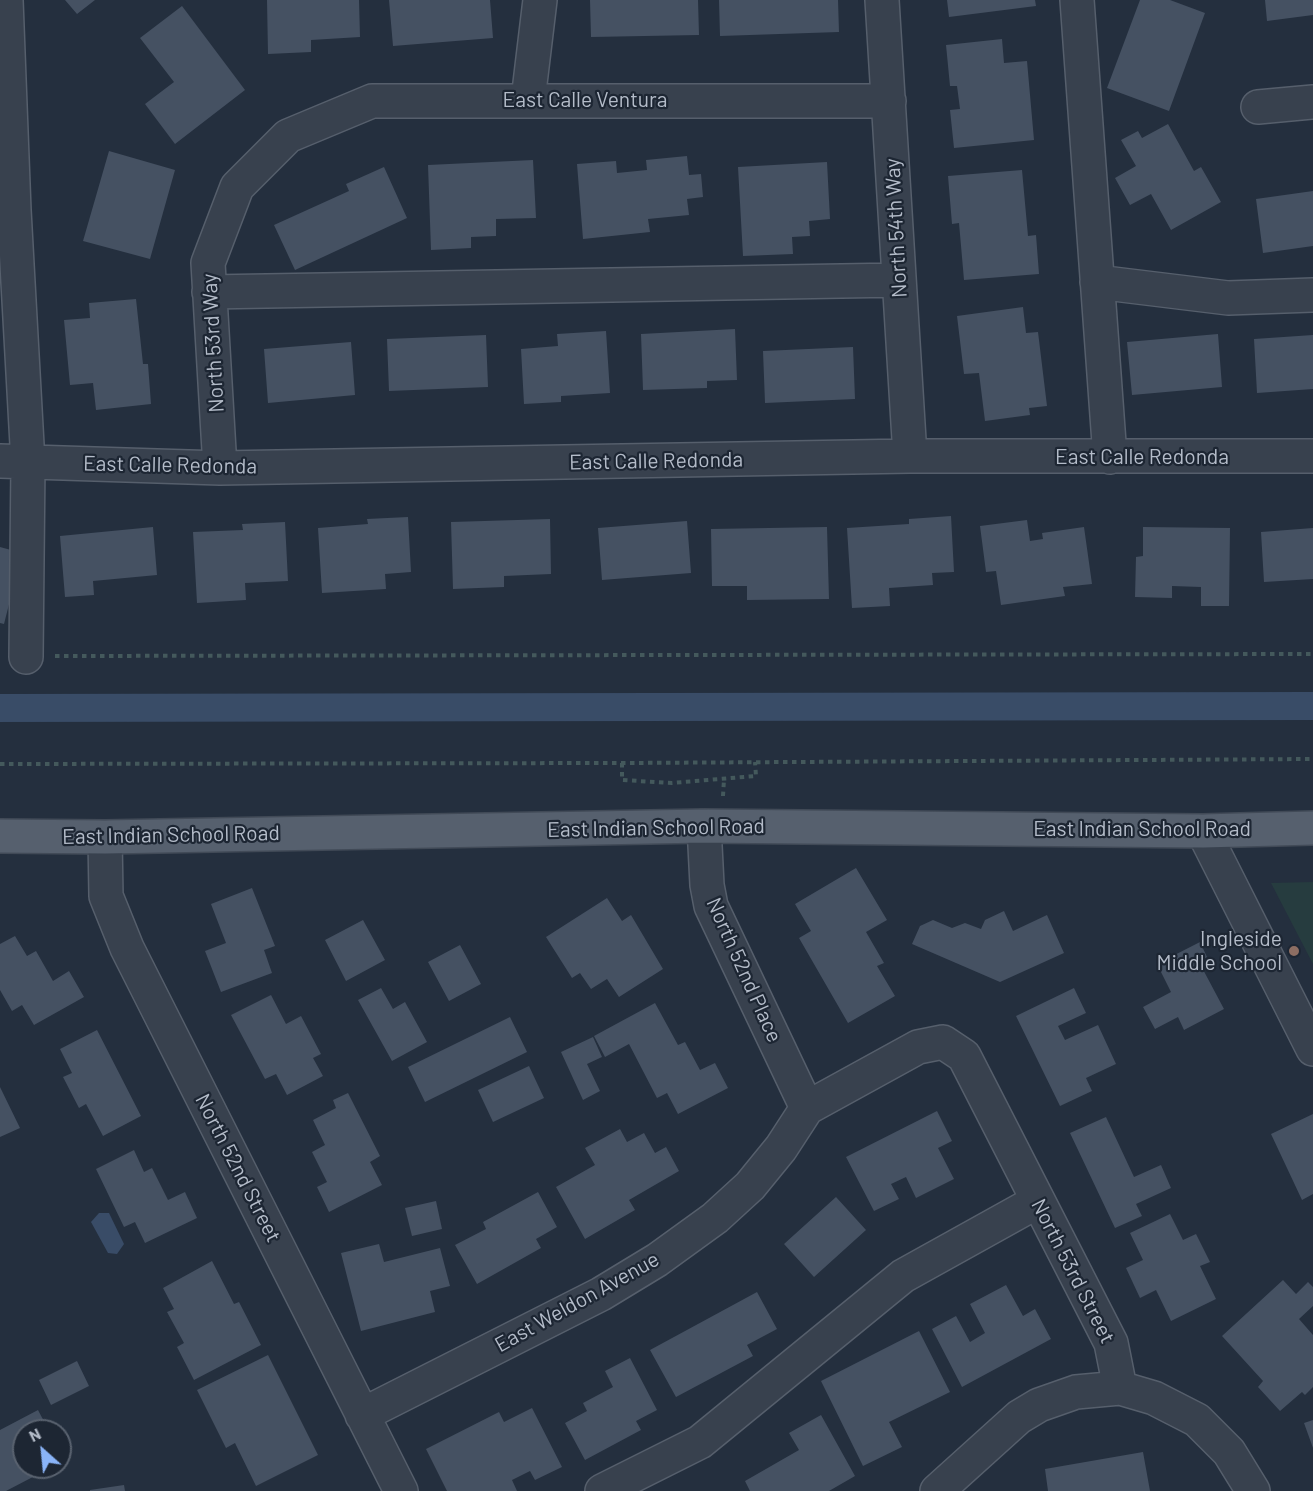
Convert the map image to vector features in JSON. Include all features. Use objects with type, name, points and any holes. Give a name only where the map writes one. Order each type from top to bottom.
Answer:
[{"type":"main road","name":"East Indian School Road","points":[[0,836],[105,837],[704,826],[1203,831],[1313,828]]},
{"type":"street","points":[[6,0],[7,210],[14,462],[26,657]]},
{"type":"street","points":[[528,100],[540,0]]},
{"type":"street","name":"North 54th Way","points":[[882,0],[909,456]]},
{"type":"street","points":[[1077,0],[1110,457]]},
{"type":"street","name":"East Calle Ventura","points":[[288,136],[372,101],[889,101]]},
{"type":"street","points":[[1258,107],[1313,102]]},
{"type":"street","name":"North 53rd Way","points":[[220,468],[208,263],[237,187],[288,136]]},
{"type":"street","points":[[209,292],[899,280]]},
{"type":"street","points":[[1097,282],[1228,298],[1313,295]]},
{"type":"street","name":"East Calle Redonda","points":[[14,462],[220,468],[909,456],[1313,456]]},
{"type":"street","name":"North 52nd Place","points":[[704,826],[707,885],[711,906],[807,1108]]},
{"type":"street","points":[[1203,831],[1313,1049]]},
{"type":"street","name":"North 52nd Street","points":[[105,837],[106,896],[127,948],[401,1491]]},
{"type":"street","name":"East Weldon Avenue","points":[[362,1415],[601,1294],[657,1260],[715,1218],[750,1186],[782,1148],[807,1108],[918,1047],[943,1042]]},
{"type":"street","name":"North 53rd Street","points":[[943,1042],[964,1056],[1111,1343],[1120,1388]]},
{"type":"street","points":[[602,1491],[700,1442],[903,1276],[1038,1201]]},
{"type":"street","points":[[937,1491],[1019,1418],[1039,1405],[1076,1392],[1120,1388],[1154,1398],[1197,1420],[1229,1452],[1253,1491]]},
{"type":"path","points":[[26,657],[1313,654]]},
{"type":"path","points":[[0,764],[622,764],[1313,759]]},
{"type":"path","points":[[622,764],[622,780],[672,783],[756,776],[756,762]]},
{"type":"green space","points":[[1313,882],[1313,964],[1271,883]]},
{"type":"water","points":[[99,1213],[109,1213],[124,1244],[117,1254],[108,1253],[91,1222]]},
{"type":"building","points":[[65,0],[95,0],[77,14]]},
{"type":"building","points":[[267,0],[359,0],[360,37],[311,40],[311,52],[268,54]]},
{"type":"building","points":[[389,0],[490,0],[493,38],[393,46]]},
{"type":"building","points":[[590,0],[698,0],[699,35],[591,37]]},
{"type":"building","points":[[719,0],[838,0],[839,32],[720,36]]},
{"type":"building","points":[[947,0],[1035,0],[1036,6],[949,17]]},
{"type":"building","points":[[1140,0],[1170,0],[1205,13],[1169,111],[1107,88]]},
{"type":"building","points":[[1265,0],[1313,0],[1313,15],[1267,21]]},
{"type":"building","points":[[182,6],[245,90],[175,144],[145,104],[174,82],[140,38]]},
{"type":"building","points":[[1002,39],[1004,63],[1027,61],[1034,140],[954,148],[950,110],[960,109],[957,86],[950,86],[946,45]]},
{"type":"building","points":[[1168,124],[1194,171],[1201,167],[1221,202],[1171,230],[1151,194],[1130,205],[1115,178],[1136,166],[1121,140],[1138,131],[1142,138]]},
{"type":"building","points":[[109,151],[175,170],[150,259],[83,241]]},
{"type":"building","points":[[687,156],[689,175],[701,174],[703,197],[687,199],[689,215],[648,219],[650,232],[583,239],[577,164],[616,161],[617,173],[647,170],[646,160]]},
{"type":"building","points":[[533,160],[536,218],[496,219],[496,236],[471,237],[471,248],[431,250],[428,165]]},
{"type":"building","points":[[827,162],[830,219],[809,221],[810,236],[792,237],[793,254],[743,256],[738,167]]},
{"type":"building","points":[[384,167],[407,218],[295,270],[274,225],[349,191],[346,184]]},
{"type":"building","points":[[1022,170],[1028,236],[1036,235],[1039,274],[964,280],[959,223],[952,224],[948,176]]},
{"type":"building","points":[[1313,191],[1313,246],[1263,253],[1256,199]]},
{"type":"building","points":[[136,299],[143,364],[148,364],[151,404],[96,410],[93,383],[70,385],[64,320],[90,318],[89,303]]},
{"type":"building","points":[[1023,307],[1026,333],[1038,332],[1047,406],[1029,408],[1030,415],[985,421],[979,373],[964,374],[957,316]]},
{"type":"building","points":[[735,329],[737,380],[707,381],[707,388],[643,390],[641,334]]},
{"type":"building","points":[[606,331],[610,393],[561,396],[561,402],[524,404],[521,349],[558,346],[557,334]]},
{"type":"building","points":[[1218,334],[1222,387],[1132,395],[1127,342]]},
{"type":"building","points":[[486,335],[488,387],[389,391],[387,339]]},
{"type":"building","points":[[1313,335],[1313,389],[1257,393],[1254,339]]},
{"type":"building","points":[[351,342],[355,395],[268,403],[264,349]]},
{"type":"building","points":[[853,347],[855,399],[765,403],[763,351]]},
{"type":"building","points":[[951,516],[954,572],[932,573],[933,585],[889,588],[890,606],[852,608],[847,528],[909,524],[909,519]]},
{"type":"building","points":[[408,517],[411,572],[385,574],[386,589],[322,593],[318,528],[368,524],[367,519]]},
{"type":"building","points":[[550,519],[551,574],[504,576],[504,587],[453,589],[451,522]]},
{"type":"building","points":[[1027,520],[1030,541],[1043,539],[1042,533],[1084,527],[1092,584],[1063,587],[1065,596],[1001,605],[996,571],[986,572],[980,526]]},
{"type":"building","points":[[687,521],[691,573],[602,580],[598,528]]},
{"type":"building","points":[[285,522],[288,581],[245,583],[246,600],[197,603],[193,532],[243,530],[242,524]]},
{"type":"building","points":[[153,527],[157,575],[93,581],[94,595],[65,597],[60,536]]},
{"type":"building","points":[[827,527],[829,599],[747,600],[747,586],[712,586],[711,529]]},
{"type":"building","points":[[1143,527],[1230,528],[1229,606],[1201,606],[1201,587],[1172,586],[1172,598],[1135,597],[1136,557],[1143,556]]},
{"type":"building","points":[[1313,528],[1313,579],[1264,582],[1261,532]]},
{"type":"building","points":[[0,547],[22,553],[4,624],[0,623]]},
{"type":"building","points":[[856,868],[887,920],[866,932],[884,963],[877,966],[895,996],[848,1023],[799,938],[811,931],[795,904]]},
{"type":"building","points":[[252,888],[275,946],[264,950],[272,973],[221,992],[205,951],[226,943],[211,904]]},
{"type":"building","points":[[607,898],[622,921],[631,915],[663,969],[619,997],[607,979],[591,989],[580,973],[572,978],[546,937]]},
{"type":"building","points":[[1004,911],[1013,931],[1047,915],[1064,953],[1000,982],[912,944],[920,926],[933,920],[952,928],[965,923],[981,929],[985,920]]},
{"type":"building","points":[[363,920],[385,960],[346,981],[325,940]]},
{"type":"building","points":[[15,936],[27,956],[36,951],[53,981],[69,971],[84,997],[34,1025],[22,1005],[12,1011],[0,990],[0,944]]},
{"type":"building","points":[[1200,942],[1207,957],[1199,962],[1224,1009],[1184,1030],[1178,1017],[1155,1029],[1143,1007],[1171,992],[1157,964]]},
{"type":"building","points":[[460,945],[481,984],[449,1001],[428,962]]},
{"type":"building","points":[[381,988],[393,1009],[405,1002],[427,1042],[392,1061],[358,1000]]},
{"type":"building","points":[[1074,988],[1086,1013],[1058,1026],[1065,1040],[1098,1025],[1116,1064],[1086,1078],[1092,1091],[1060,1106],[1016,1016]]},
{"type":"building","points":[[271,995],[286,1024],[301,1016],[321,1054],[313,1058],[323,1076],[287,1095],[276,1074],[265,1079],[231,1015]]},
{"type":"building","points":[[655,1003],[678,1045],[685,1042],[700,1070],[715,1063],[728,1088],[678,1114],[667,1093],[657,1098],[629,1044],[605,1057],[594,1036]]},
{"type":"building","points":[[510,1017],[527,1052],[425,1102],[408,1067]]},
{"type":"building","points":[[97,1030],[141,1116],[103,1136],[86,1104],[79,1108],[63,1077],[72,1073],[60,1049]]},
{"type":"building","points":[[593,1037],[602,1057],[587,1064],[600,1091],[583,1100],[561,1052]]},
{"type":"building","points":[[529,1066],[544,1098],[493,1122],[478,1090]]},
{"type":"building","points":[[0,1087],[20,1128],[0,1137]]},
{"type":"building","points":[[348,1093],[380,1156],[370,1162],[382,1185],[329,1212],[317,1187],[327,1182],[312,1152],[325,1145],[313,1120],[336,1108],[333,1100]]},
{"type":"building","points":[[937,1111],[952,1141],[938,1148],[954,1179],[916,1198],[906,1177],[891,1184],[899,1199],[874,1211],[846,1157]]},
{"type":"building","points":[[1313,1114],[1313,1194],[1302,1200],[1271,1134]]},
{"type":"building","points":[[1106,1117],[1134,1177],[1161,1165],[1171,1188],[1136,1204],[1142,1216],[1115,1228],[1070,1133]]},
{"type":"building","points":[[620,1129],[627,1142],[644,1133],[655,1153],[666,1147],[679,1171],[629,1200],[635,1210],[585,1239],[556,1187],[595,1165],[585,1148]]},
{"type":"building","points":[[134,1150],[144,1172],[152,1168],[168,1200],[185,1192],[197,1218],[145,1243],[135,1222],[124,1227],[96,1169]]},
{"type":"building","points":[[538,1192],[557,1227],[536,1239],[541,1248],[477,1284],[455,1245],[486,1229],[483,1222]]},
{"type":"building","points":[[836,1197],[866,1230],[814,1277],[784,1244]]},
{"type":"building","points":[[436,1201],[442,1229],[412,1236],[405,1208]]},
{"type":"building","points":[[1170,1214],[1183,1240],[1196,1234],[1210,1262],[1200,1266],[1216,1299],[1171,1321],[1156,1290],[1140,1298],[1126,1268],[1143,1260],[1130,1233]]},
{"type":"building","points":[[379,1244],[384,1262],[440,1248],[450,1286],[430,1291],[435,1312],[361,1331],[341,1253]]},
{"type":"building","points":[[212,1261],[234,1304],[239,1302],[261,1345],[194,1380],[177,1347],[184,1343],[167,1312],[174,1309],[163,1288]]},
{"type":"building","points":[[1283,1280],[1296,1294],[1308,1282],[1313,1287],[1313,1306],[1299,1319],[1313,1335],[1313,1387],[1305,1395],[1302,1392],[1280,1411],[1258,1387],[1263,1381],[1222,1336]]},
{"type":"building","points":[[1006,1285],[1023,1316],[1035,1309],[1051,1339],[962,1387],[932,1329],[956,1316],[970,1342],[985,1333],[970,1304]]},
{"type":"building","points":[[757,1292],[777,1329],[747,1345],[753,1356],[676,1397],[650,1350]]},
{"type":"building","points":[[919,1331],[950,1392],[889,1422],[902,1447],[863,1466],[821,1381]]},
{"type":"building","points":[[268,1355],[318,1455],[256,1486],[235,1443],[226,1448],[197,1390]]},
{"type":"building","points":[[630,1358],[657,1410],[636,1421],[641,1430],[585,1460],[565,1423],[587,1411],[583,1403],[613,1387],[605,1371]]},
{"type":"building","points":[[77,1361],[89,1386],[51,1405],[39,1380]]},
{"type":"building","points":[[532,1408],[562,1467],[535,1480],[530,1471],[512,1480],[517,1491],[447,1491],[426,1449],[499,1412],[504,1422]]},
{"type":"building","points":[[38,1410],[43,1419],[21,1419]]},
{"type":"building","points":[[821,1415],[855,1476],[829,1491],[750,1491],[745,1481],[799,1450],[789,1433]]},
{"type":"building","points":[[1313,1420],[1313,1448],[1304,1423]]},
{"type":"building","points":[[12,1424],[12,1479],[29,1479],[6,1491],[0,1491],[0,1430]]},
{"type":"building","points":[[1143,1452],[1150,1491],[1048,1491],[1045,1469]]},
{"type":"building","points":[[124,1485],[125,1491],[90,1491],[90,1490]]},
{"type":"waterway","points":[[0,708],[1313,706]]},
{"type":"place","name":"Ingleside Middle School","points":[[1294,951]]}]
